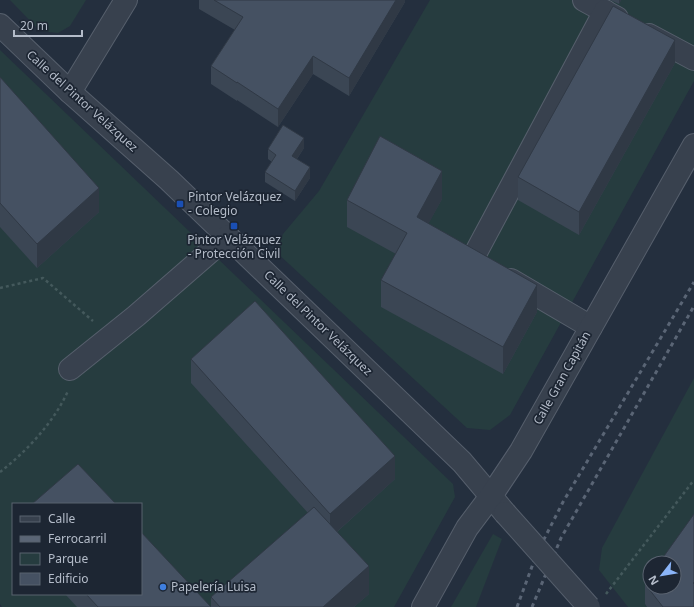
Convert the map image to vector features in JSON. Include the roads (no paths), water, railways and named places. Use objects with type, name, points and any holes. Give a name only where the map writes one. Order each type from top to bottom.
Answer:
[{"type":"street","points":[[70,92],[126,0]]},
{"type":"street","points":[[584,0],[694,59]]},
{"type":"street","points":[[590,327],[464,252],[605,11]]},
{"type":"street","name":"Calle del Pintor Velázquez","points":[[0,25],[70,92],[169,180],[228,236],[462,462],[505,513],[597,601]]},
{"type":"street","name":"Calle Gran Capitán","points":[[423,607],[467,528],[491,496],[521,451],[694,145]]},
{"type":"street","points":[[70,369],[228,236]]},
{"type":"railway","points":[[517,607],[537,553],[563,502],[694,282]]},
{"type":"railway","points":[[532,607],[561,538],[694,306]]},
{"type":"place","name":"Pintor Velázquez - Colegio","points":[[180,204]]},
{"type":"place","name":"Pintor Velázquez - Protección Civil","points":[[234,226]]},
{"type":"place","name":"Papelería Luisa","points":[[163,587]]}]
